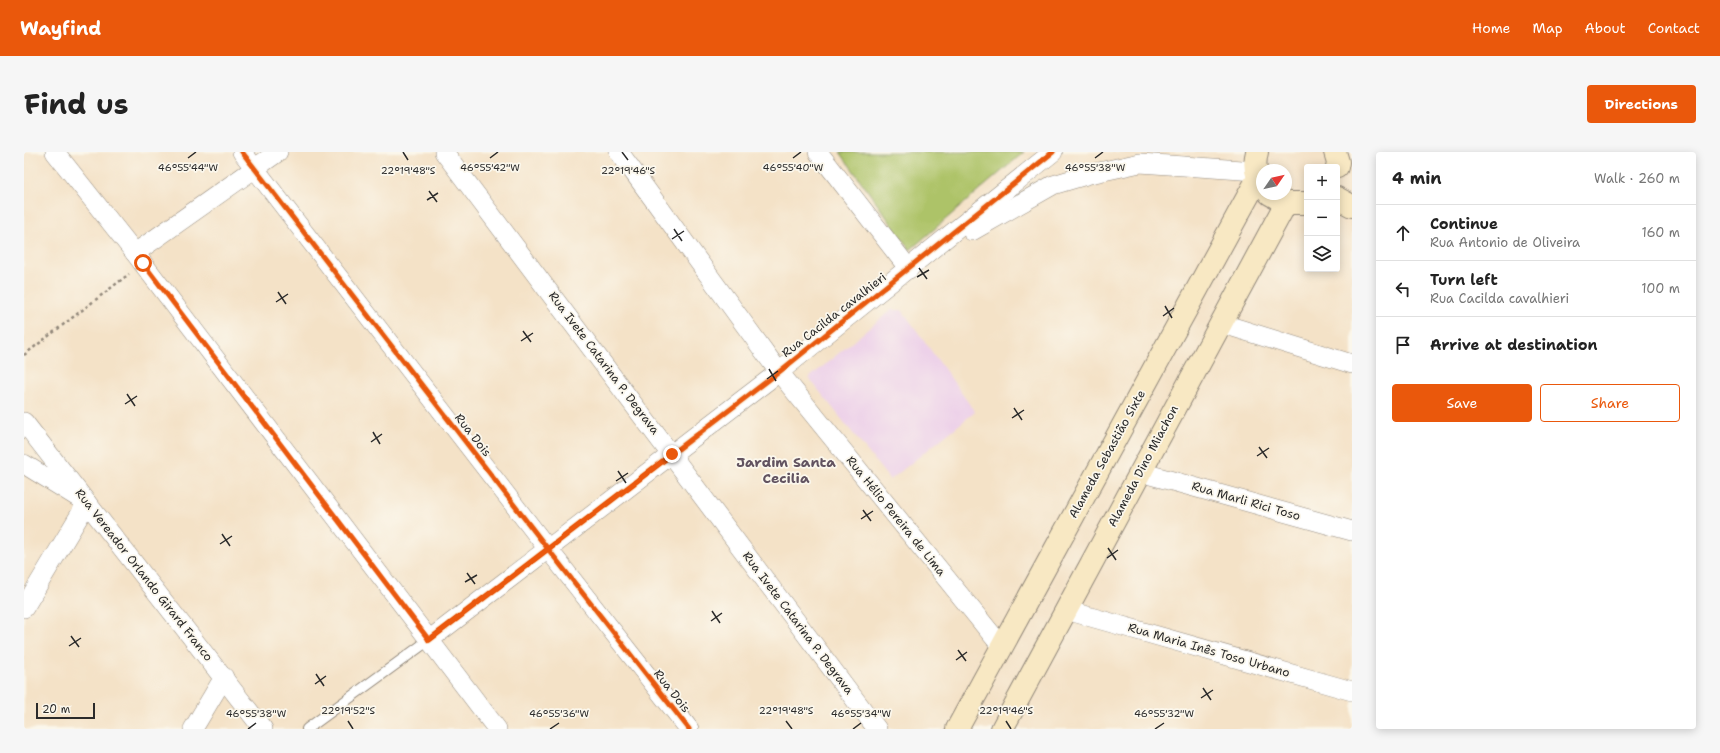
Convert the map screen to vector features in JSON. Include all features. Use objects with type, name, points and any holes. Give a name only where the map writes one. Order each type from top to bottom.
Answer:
[{"type":"street","points":[[55,152],[139,258],[497,729]]},
{"type":"street","name":"Rua Dois","points":[[242,152],[548,550],[689,729]]},
{"type":"street","points":[[139,258],[255,168],[278,152]]},
{"type":"street","name":"Rua Ivete Catarina P. Degrava","points":[[444,152],[877,729]]},
{"type":"street","name":"Rua Hélio Pereira de Lima","points":[[619,152],[779,372],[1002,647]]},
{"type":"street","points":[[818,152],[909,269]]},
{"type":"street","points":[[909,269],[1053,152]]},
{"type":"street","points":[[1335,152],[1338,164]]},
{"type":"street","points":[[909,269],[1005,211],[1053,185],[1090,174],[1140,163],[1256,181]]},
{"type":"street","name":"Alameda Sebastião Sixte","points":[[957,729],[1002,647],[1261,200]]},
{"type":"street","name":"Alameda Dino Miachon","points":[[1002,729],[1220,323],[1265,200]]},
{"type":"street","points":[[1340,200],[1352,206]]},
{"type":"street","name":"Rua Cacilda cavalhieri","points":[[429,640],[779,372],[909,269]]},
{"type":"street","points":[[1220,323],[1352,364]]},
{"type":"street","name":"Rua Vereador Orlando Girard Franco","points":[[24,422],[263,729]]},
{"type":"street","points":[[24,464],[87,503],[24,608]]},
{"type":"street","name":"Rua Marli Rici Toso","points":[[1140,472],[1352,531]]},
{"type":"street","name":"Rua Maria Inês Toso Urbano","points":[[1066,610],[1352,691]]},
{"type":"street","points":[[193,729],[224,677]]},
{"type":"lane","points":[[307,729],[429,640]]},
{"type":"path","points":[[24,355],[139,258]]},
{"type":"shaded area","points":[[891,310],[902,310],[975,412],[890,480],[809,378]]},
{"type":"green space","points":[[840,152],[1024,152],[910,250]]},
{"type":"cycle path","points":[[242,152],[548,549],[689,729]]},
{"type":"cycle path","points":[[429,640],[779,372],[1053,152]]},
{"type":"district","name":"Jardim Santa Cecilia","points":[[786,470]]},
{"type":"route","points":[[143,263],[429,640],[672,454]]}]
